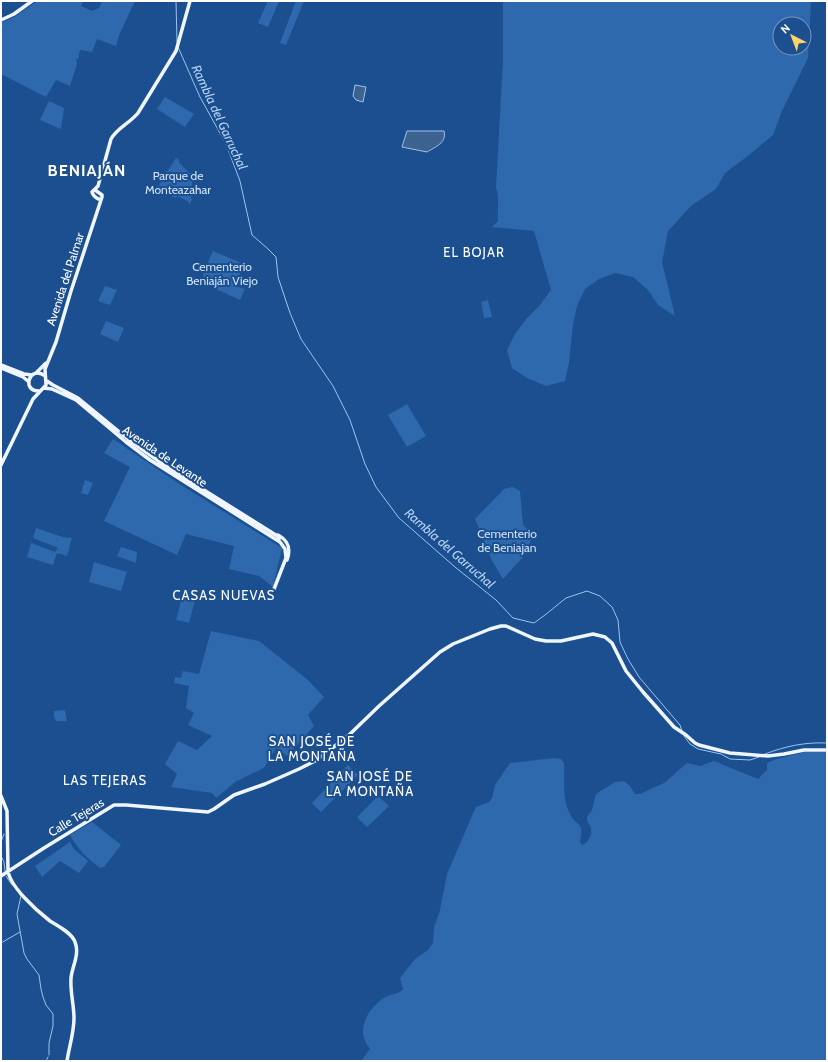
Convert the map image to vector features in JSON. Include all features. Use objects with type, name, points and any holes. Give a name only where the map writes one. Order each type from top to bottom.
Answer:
[{"type":"main road","points":[[1,20],[18,11],[32,1]]},
{"type":"main road","points":[[98,186],[92,194],[100,199],[102,196],[99,193],[98,186],[112,137],[138,113],[174,55],[190,1]]},
{"type":"main road","points":[[94,190],[99,193]]},
{"type":"main road","name":"Avenida del Palmar","points":[[45,376],[45,369],[100,206],[100,199]]},
{"type":"main road","name":"Avenida del Palmar","points":[[34,374],[50,357]]},
{"type":"main road","points":[[1,365],[24,374],[41,374],[45,376],[47,381],[44,388],[33,399],[1,465]]},
{"type":"main road","points":[[1,368],[23,377],[29,382],[33,390],[33,399]]},
{"type":"main road","points":[[29,382],[34,374]]},
{"type":"main road","name":"Avenida de Levante","points":[[47,381],[78,398],[128,440],[164,465],[280,537],[280,539],[277,540]]},
{"type":"main road","name":"Avenida de Levante","points":[[44,388],[52,389],[76,400],[150,460],[283,545],[286,555],[276,590],[289,555],[289,549],[285,540],[270,531]]},
{"type":"main road","points":[[33,390],[40,391]]},
{"type":"main road","name":"Calle Tejeras","points":[[1,876],[114,805],[122,804],[210,812],[234,795],[265,784],[305,766],[319,758],[350,734],[440,652],[453,644],[494,627],[500,626],[506,626],[535,639],[546,641],[561,641],[594,634],[605,637],[612,643],[633,680],[674,727],[686,734],[694,743],[730,753],[768,756],[804,750],[827,750]]},
{"type":"main road","points":[[1,796],[7,811],[8,871],[12,882],[44,917],[73,938],[77,948],[71,980],[73,1023],[67,1061]]},
{"type":"green space","points":[[37,1],[84,1],[81,6],[92,11],[99,8],[102,1],[135,1],[119,35],[116,46],[97,39],[92,52],[80,50],[78,59],[76,59],[77,64],[70,86],[56,80],[46,97],[1,74],[1,23],[16,16]]},
{"type":"green space","points":[[268,1],[279,1],[268,27],[258,23]]},
{"type":"green space","points":[[296,1],[304,1],[286,45],[280,43]]},
{"type":"green space","points":[[503,1],[811,1],[810,16],[772,16],[772,56],[808,56],[782,111],[773,135],[725,173],[716,189],[691,206],[668,231],[662,262],[675,316],[658,305],[648,290],[633,277],[615,273],[599,279],[585,289],[577,306],[565,381],[546,386],[527,378],[512,368],[507,350],[515,334],[551,290],[534,231],[492,227],[498,221],[498,200],[496,188],[503,60]]},
{"type":"green space","points":[[165,97],[194,114],[185,127],[157,109]]},
{"type":"green space","points":[[49,101],[64,108],[61,129],[40,120]]},
{"type":"green space","name":"Parque de Monteazahar","points":[[176,158],[189,173],[191,173],[194,181],[192,182],[192,199],[190,204],[177,196],[176,198],[157,190],[166,171],[167,172]]},
{"type":"green space","name":"Cementerio Beniaján Viejo","points":[[213,251],[244,264],[235,286],[245,289],[240,300],[205,284],[203,274]]},
{"type":"green space","points":[[105,286],[117,290],[110,305],[98,301]]},
{"type":"green space","points":[[488,300],[492,317],[484,318],[481,302]]},
{"type":"green space","points":[[106,321],[124,328],[118,342],[100,334]]},
{"type":"green space","points":[[407,404],[426,436],[407,447],[388,415]]},
{"type":"green space","points":[[113,439],[181,485],[282,548],[273,587],[259,576],[229,569],[234,546],[186,534],[177,555],[104,521],[130,467],[104,453]]},
{"type":"green space","points":[[85,480],[93,483],[88,495],[81,493]]},
{"type":"green space","name":"Cementerio de Beniajan","points":[[513,487],[520,491],[523,525],[534,535],[522,558],[503,579],[492,561],[475,519],[504,489]]},
{"type":"green space","points":[[36,528],[63,537],[72,538],[67,556],[57,553],[53,565],[27,557],[31,543],[55,552],[58,548],[33,538]]},
{"type":"green space","points":[[121,547],[137,552],[136,563],[117,556]]},
{"type":"green space","points":[[94,562],[127,572],[121,591],[89,582]]},
{"type":"green space","points":[[183,593],[196,597],[189,623],[176,620]]},
{"type":"green space","points":[[211,631],[259,641],[308,680],[324,697],[308,715],[314,726],[287,756],[276,748],[264,768],[235,782],[216,798],[212,793],[171,787],[177,774],[165,764],[178,741],[197,750],[212,736],[188,725],[194,713],[186,708],[189,686],[174,683],[175,677],[181,678],[183,671],[199,674]]},
{"type":"green space","points":[[65,710],[67,721],[56,721],[54,711]]},
{"type":"green space","points":[[804,752],[827,752],[827,1061],[361,1061],[370,1049],[365,1041],[363,1032],[365,1020],[368,1014],[381,1000],[403,989],[400,978],[415,959],[428,950],[433,943],[434,928],[440,910],[447,874],[476,807],[489,802],[492,798],[495,785],[510,763],[554,758],[561,759],[564,763],[565,800],[571,817],[580,826],[580,842],[582,845],[587,842],[591,835],[591,827],[587,821],[587,817],[592,810],[596,794],[615,782],[624,781],[630,786],[635,794],[640,794],[664,783],[687,763],[700,766],[714,761],[758,779],[767,770],[767,763]]},
{"type":"green space","points":[[348,765],[358,775],[321,812],[312,803]]},
{"type":"green space","points":[[378,796],[389,806],[367,827],[357,817]]},
{"type":"green space","points":[[92,822],[121,845],[104,867],[100,868],[83,853],[70,835]]},
{"type":"green space","points":[[70,842],[74,849],[88,861],[79,873],[60,861],[42,877],[35,866]]},
{"type":"shaded area","points":[[355,85],[366,87],[363,102],[356,100],[353,96]]},
{"type":"shaded area","points":[[407,131],[444,131],[444,139],[440,144],[427,152],[402,147]]},
{"type":"waterway","name":"Rambla del Garruchal","points":[[176,1],[177,42]]},
{"type":"waterway","name":"Rambla del Garruchal","points":[[178,47],[200,97],[226,144],[240,181],[252,235],[276,257],[278,277],[290,313],[301,339],[333,386],[350,420],[365,464],[376,487],[399,518],[455,567],[496,600],[513,618],[534,623],[566,598],[587,591],[600,596],[612,607],[618,620],[620,642],[628,659],[639,677],[680,725],[682,731]]},
{"type":"waterway","name":"Rambla del Garruchal","points":[[684,736],[690,744],[698,749],[721,754],[730,759],[750,760],[759,757]]},
{"type":"waterway","name":"Rambla del Garruchal","points":[[765,754],[796,745],[827,743]]},
{"type":"waterway","points":[[1,842],[4,834]]},
{"type":"waterway","points":[[1,856],[4,862],[5,871]]},
{"type":"waterway","points":[[6,876],[12,885]]},
{"type":"waterway","points":[[19,894],[21,896],[17,914],[24,953],[39,975],[43,997],[46,1005],[53,1014],[49,1055]]},
{"type":"waterway","points":[[1,943],[20,932]]},
{"type":"waterway","points":[[46,1061],[48,1057]]},
{"type":"district","name":"BENIAJÁN","points":[[87,170]]},
{"type":"district","name":"EL BOJAR","points":[[474,252]]},
{"type":"district","name":"CASAS NUEVAS","points":[[224,595]]},
{"type":"district","name":"SAN JOSÉ DE LA MONTAÑA","points":[[312,748]]},
{"type":"district","name":"LAS TEJERAS","points":[[105,780]]},
{"type":"district","name":"SAN JOSÉ DE LA MONTAÑA","points":[[370,784]]}]
